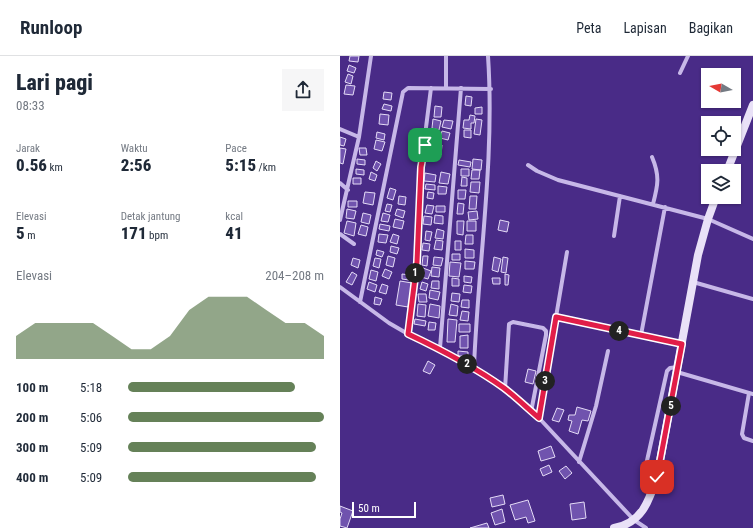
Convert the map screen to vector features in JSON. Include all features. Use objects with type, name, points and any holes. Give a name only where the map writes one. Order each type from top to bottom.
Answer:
[{"type":"street","points":[[340,220],[359,137],[371,56]]},
{"type":"street","points":[[446,56],[446,88]]},
{"type":"street","points":[[474,368],[489,160],[491,89],[488,56]]},
{"type":"street","points":[[680,73],[688,56]]},
{"type":"street","points":[[360,302],[403,92],[408,88],[491,89]]},
{"type":"street","points":[[408,334],[417,262],[421,167],[431,88]]},
{"type":"street","points":[[440,348],[462,88]]},
{"type":"street","points":[[730,164],[753,105]]},
{"type":"street","points":[[340,129],[359,137]]},
{"type":"street","points":[[652,157],[658,176],[653,204]]},
{"type":"street","points":[[528,165],[537,171],[558,180],[708,218],[753,239]]},
{"type":"street","points":[[340,183],[348,190]]},
{"type":"street","points":[[614,236],[620,196]]},
{"type":"street","points":[[614,528],[620,527],[634,520],[648,503],[657,477],[693,282],[708,218],[713,204]]},
{"type":"street","points":[[641,336],[665,207]]},
{"type":"street","points":[[340,234],[354,244]]},
{"type":"street","points":[[539,418],[567,252]]},
{"type":"street","points":[[693,282],[753,299]]},
{"type":"street","points":[[340,287],[379,317],[408,334],[440,348],[474,368],[505,389],[539,418],[634,520],[646,528]]},
{"type":"street","points":[[556,317],[682,344]]},
{"type":"street","points":[[505,389],[509,324],[514,322],[543,328],[546,331],[546,335],[531,412]]},
{"type":"street","points":[[579,462],[596,406],[608,351]]},
{"type":"street","points":[[651,493],[643,488],[642,483],[667,371],[670,368],[678,369],[751,393],[742,434],[744,438],[753,441]]},
{"type":"building","points":[[350,56],[359,56],[358,62],[349,61]]},
{"type":"building","points":[[349,65],[356,68],[354,73],[347,71]]},
{"type":"building","points":[[348,74],[353,76],[351,84],[345,82]]},
{"type":"building","points":[[346,85],[355,86],[353,95],[344,94]]},
{"type":"building","points":[[384,92],[392,93],[391,100],[383,99]]},
{"type":"building","points":[[466,96],[472,97],[471,106],[465,105]]},
{"type":"building","points":[[384,104],[392,106],[391,111],[382,109]]},
{"type":"building","points":[[435,106],[442,107],[441,117],[434,117]]},
{"type":"building","points":[[482,107],[482,114],[475,114],[475,108]]},
{"type":"building","points":[[380,114],[389,115],[388,125],[379,124]]},
{"type":"building","points":[[470,115],[475,116],[474,123],[471,123],[471,129],[463,128],[464,120],[469,120]]},
{"type":"building","points":[[433,119],[441,121],[439,130],[432,128]]},
{"type":"building","points":[[476,119],[482,120],[480,135],[474,134]]},
{"type":"building","points":[[444,120],[453,121],[451,129],[442,127]]},
{"type":"building","points":[[464,130],[471,130],[471,138],[464,137]]},
{"type":"building","points":[[442,131],[450,133],[448,140],[440,138]]},
{"type":"building","points":[[377,132],[385,134],[384,140],[376,138]]},
{"type":"building","points":[[430,132],[438,133],[438,139],[430,139]]},
{"type":"building","points":[[340,137],[346,139],[344,146],[340,145]]},
{"type":"building","points":[[376,140],[385,142],[382,151],[374,149]]},
{"type":"building","points":[[430,143],[442,145],[441,155],[429,153]]},
{"type":"building","points":[[340,148],[346,149],[343,164],[340,163]]},
{"type":"building","points":[[359,148],[366,148],[367,155],[360,155]]},
{"type":"building","points":[[357,159],[365,160],[365,165],[357,164]]},
{"type":"building","points":[[473,159],[482,160],[481,170],[472,169]]},
{"type":"building","points":[[459,160],[471,162],[470,167],[458,165]]},
{"type":"building","points":[[376,161],[381,164],[377,171],[373,168]]},
{"type":"building","points":[[356,169],[364,170],[364,175],[356,174]]},
{"type":"building","points":[[461,169],[469,169],[469,176],[461,176]]},
{"type":"building","points":[[472,170],[480,170],[479,179],[471,179]]},
{"type":"building","points":[[371,172],[377,175],[375,181],[369,179]]},
{"type":"building","points":[[441,172],[450,174],[448,184],[439,183]]},
{"type":"building","points":[[425,173],[436,175],[435,182],[424,181]]},
{"type":"building","points":[[462,177],[467,178],[467,186],[461,186]]},
{"type":"building","points":[[353,178],[361,178],[361,184],[353,184]]},
{"type":"building","points":[[471,182],[480,182],[479,193],[470,192]]},
{"type":"building","points":[[426,184],[435,185],[435,190],[425,189]]},
{"type":"building","points":[[438,186],[447,187],[446,194],[438,194]]},
{"type":"building","points":[[390,188],[396,190],[393,200],[387,198]]},
{"type":"building","points":[[458,190],[466,190],[465,199],[458,199]]},
{"type":"building","points":[[365,192],[375,193],[373,205],[363,203]]},
{"type":"building","points":[[428,192],[434,193],[433,199],[427,198]]},
{"type":"building","points":[[399,196],[406,197],[405,205],[398,204]]},
{"type":"building","points":[[470,196],[477,196],[476,209],[469,209]]},
{"type":"building","points":[[348,201],[357,201],[357,207],[348,207]]},
{"type":"building","points":[[458,203],[464,204],[463,214],[457,214]]},
{"type":"building","points":[[387,204],[392,205],[390,212],[385,211]]},
{"type":"building","points":[[427,205],[434,206],[432,214],[425,213]]},
{"type":"building","points":[[436,206],[445,206],[445,212],[436,212]]},
{"type":"building","points":[[347,209],[356,211],[354,219],[346,218]]},
{"type":"building","points":[[397,209],[405,211],[403,218],[395,215]]},
{"type":"building","points":[[477,211],[478,219],[469,220],[468,212]]},
{"type":"building","points":[[363,213],[371,215],[369,224],[361,222]]},
{"type":"building","points":[[383,213],[390,215],[388,222],[381,221]]},
{"type":"building","points":[[435,215],[443,216],[443,224],[434,223]]},
{"type":"building","points":[[424,216],[432,217],[431,225],[423,224]]},
{"type":"building","points":[[395,219],[404,221],[402,229],[393,227]]},
{"type":"building","points":[[500,220],[509,222],[507,232],[498,230]]},
{"type":"building","points":[[347,221],[356,223],[354,236],[344,233]]},
{"type":"building","points":[[457,221],[464,221],[463,235],[457,234]]},
{"type":"building","points":[[467,221],[476,221],[476,231],[467,231]]},
{"type":"building","points":[[380,224],[390,226],[389,231],[379,229]]},
{"type":"building","points":[[361,225],[368,227],[366,236],[358,234]]},
{"type":"building","points":[[437,229],[444,231],[443,239],[435,238]]},
{"type":"building","points":[[426,231],[432,232],[430,241],[425,240]]},
{"type":"building","points":[[379,234],[388,235],[386,243],[378,242]]},
{"type":"building","points":[[393,234],[399,236],[397,244],[390,242]]},
{"type":"building","points":[[466,235],[473,235],[473,244],[465,244]]},
{"type":"building","points":[[436,240],[443,241],[442,250],[434,249]]},
{"type":"building","points":[[455,241],[461,241],[461,250],[455,250]]},
{"type":"building","points":[[423,243],[430,244],[429,251],[422,250]]},
{"type":"building","points":[[391,246],[399,248],[397,254],[390,252]]},
{"type":"building","points":[[465,249],[474,250],[474,258],[465,258]]},
{"type":"building","points":[[377,250],[384,252],[382,257],[376,255]]},
{"type":"building","points":[[452,254],[460,254],[460,260],[452,260]]},
{"type":"building","points":[[388,256],[395,258],[393,267],[386,265]]},
{"type":"building","points":[[423,256],[428,256],[427,266],[422,265]]},
{"type":"building","points":[[434,257],[443,258],[441,266],[433,265]]},
{"type":"building","points":[[494,257],[501,259],[498,272],[492,270]]},
{"type":"building","points":[[503,257],[508,258],[506,273],[501,272]]},
{"type":"building","points":[[353,258],[360,260],[358,268],[351,265]]},
{"type":"building","points":[[375,258],[381,259],[379,268],[373,266]]},
{"type":"building","points":[[465,261],[475,262],[474,269],[465,269]]},
{"type":"building","points":[[450,262],[461,263],[459,277],[449,276]]},
{"type":"building","points":[[432,267],[440,268],[439,277],[431,276]]},
{"type":"building","points":[[423,268],[431,271],[428,279],[421,277]]},
{"type":"building","points":[[385,269],[392,272],[389,279],[382,276]]},
{"type":"building","points":[[371,270],[378,272],[376,281],[369,279]]},
{"type":"building","points":[[352,272],[357,275],[352,285],[346,282]]},
{"type":"building","points":[[402,274],[410,275],[409,280],[402,279]]},
{"type":"building","points":[[505,274],[509,275],[508,285],[505,285]]},
{"type":"building","points":[[464,276],[472,277],[471,283],[464,282]]},
{"type":"building","points":[[452,278],[459,279],[459,286],[452,286]]},
{"type":"building","points":[[492,278],[500,278],[500,284],[493,284]]},
{"type":"building","points":[[400,281],[412,283],[408,307],[396,305]]},
{"type":"building","points":[[432,281],[439,281],[439,289],[431,288]]},
{"type":"building","points":[[369,282],[377,285],[375,292],[367,289]]},
{"type":"building","points":[[422,282],[428,284],[426,291],[420,289]]},
{"type":"building","points":[[382,284],[388,286],[386,294],[379,292]]},
{"type":"building","points":[[464,285],[472,286],[471,293],[463,292]]},
{"type":"building","points":[[430,290],[440,292],[438,300],[429,298]]},
{"type":"building","points":[[452,293],[460,294],[459,302],[451,301]]},
{"type":"building","points":[[418,294],[426,294],[427,302],[419,302]]},
{"type":"building","points":[[375,297],[382,299],[380,305],[374,304]]},
{"type":"building","points":[[462,300],[469,300],[469,308],[461,307]]},
{"type":"building","points":[[418,304],[426,305],[425,317],[417,316]]},
{"type":"building","points":[[430,304],[440,306],[439,318],[428,316]]},
{"type":"building","points":[[451,304],[458,306],[457,316],[449,315]]},
{"type":"building","points":[[462,311],[469,312],[468,321],[460,320]]},
{"type":"building","points":[[415,319],[426,321],[425,326],[414,324]]},
{"type":"building","points":[[448,319],[457,320],[455,342],[447,342]]},
{"type":"building","points":[[429,322],[436,323],[435,330],[428,330]]},
{"type":"building","points":[[459,324],[470,324],[470,332],[459,332]]},
{"type":"building","points":[[468,335],[468,348],[460,348],[460,336]]},
{"type":"building","points":[[458,351],[468,352],[468,356],[458,356]]},
{"type":"building","points":[[428,361],[435,365],[430,374],[423,371]]},
{"type":"building","points":[[528,369],[536,371],[533,384],[525,382]]},
{"type":"building","points":[[577,407],[591,411],[588,421],[582,420],[578,434],[569,431],[572,421],[568,420],[569,415],[575,415]]},
{"type":"building","points":[[557,408],[564,410],[559,422],[552,420]]},
{"type":"building","points":[[551,446],[555,457],[541,461],[538,451]]},
{"type":"building","points":[[549,465],[552,472],[543,476],[540,469]]},
{"type":"building","points":[[566,466],[572,473],[565,479],[559,471]]},
{"type":"building","points":[[503,495],[505,504],[492,507],[490,498]]},
{"type":"building","points":[[528,500],[535,521],[528,523],[526,517],[515,520],[510,505]]},
{"type":"building","points":[[584,502],[586,518],[572,520],[570,504]]},
{"type":"building","points":[[340,506],[353,511],[347,528],[340,526],[342,513],[340,512]]},
{"type":"building","points":[[502,509],[505,522],[495,525],[491,513]]},
{"type":"building","points":[[487,523],[489,528],[470,528]]},
{"type":"route","points":[[425,145],[421,167],[417,262],[408,334],[440,348],[474,368],[505,389],[539,418],[556,317],[682,344],[657,477]]}]
